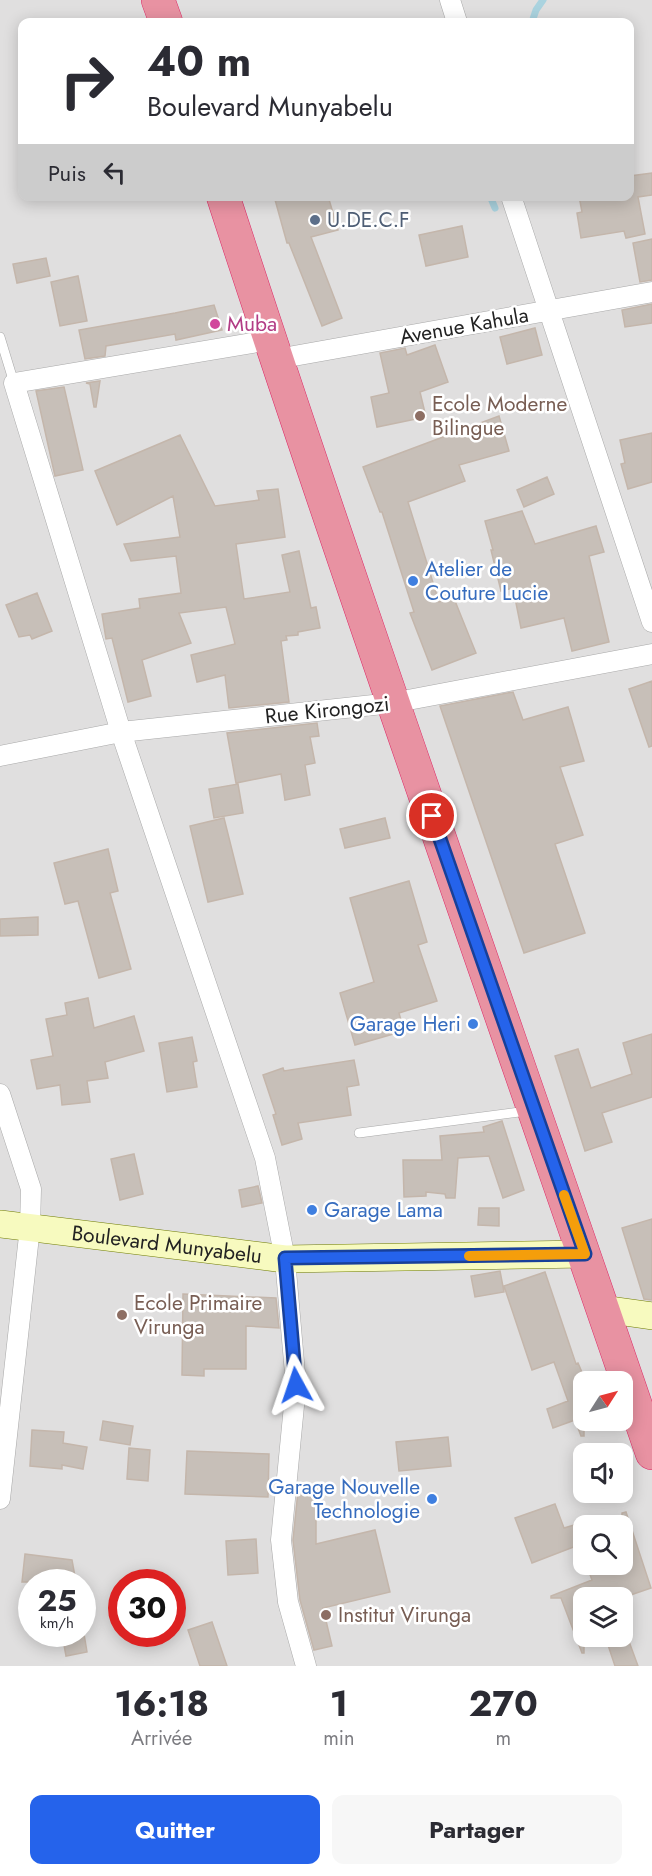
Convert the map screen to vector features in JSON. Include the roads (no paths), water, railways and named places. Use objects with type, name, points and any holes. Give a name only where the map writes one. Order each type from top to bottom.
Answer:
[{"type":"highway","points":[[158,0],[165,18]]},
{"type":"highway","points":[[225,201],[392,703],[585,1254],[652,1453]]},
{"type":"street","points":[[450,0],[456,18]]},
{"type":"street","points":[[514,201],[652,622]]},
{"type":"street","name":"Avenue Kahula","points":[[14,383],[273,350],[549,311],[652,292]]},
{"type":"street","points":[[14,383],[121,732],[265,1158],[285,1258],[296,1385],[281,1540],[288,1602],[306,1666]]},
{"type":"street","name":"Rue Kirongozi","points":[[0,756],[121,732],[392,703],[652,654]]},
{"type":"street","points":[[0,1094],[31,1189],[30,1227],[0,1500]]},
{"type":"street","name":"Boulevard Munyabelu","points":[[0,1224],[285,1258],[585,1254]]},
{"type":"street","points":[[603,1309],[652,1316]]},
{"type":"lane","points":[[0,337],[14,383]]},
{"type":"lane","points":[[359,1133],[535,1110]]},
{"type":"waterway","points":[[533,18],[543,0]]},
{"type":"waterway","points":[[492,201],[495,208]]},
{"type":"place","name":"U.DE.C.F","points":[[315,220]]},
{"type":"place","name":"Muba","points":[[215,324]]},
{"type":"place","name":"Ecole Moderne Bilingue","points":[[420,416]]},
{"type":"place","name":"Atelier de Couture Lucie","points":[[413,581]]},
{"type":"place","name":"Garage Heri","points":[[473,1024]]},
{"type":"place","name":"Garage Lama","points":[[312,1210]]},
{"type":"place","name":"Ecole Primaire Virunga","points":[[122,1315]]},
{"type":"place","name":"Garage Nouvelle Technologie","points":[[432,1499]]},
{"type":"place","name":"Institut Virunga","points":[[326,1615]]}]
